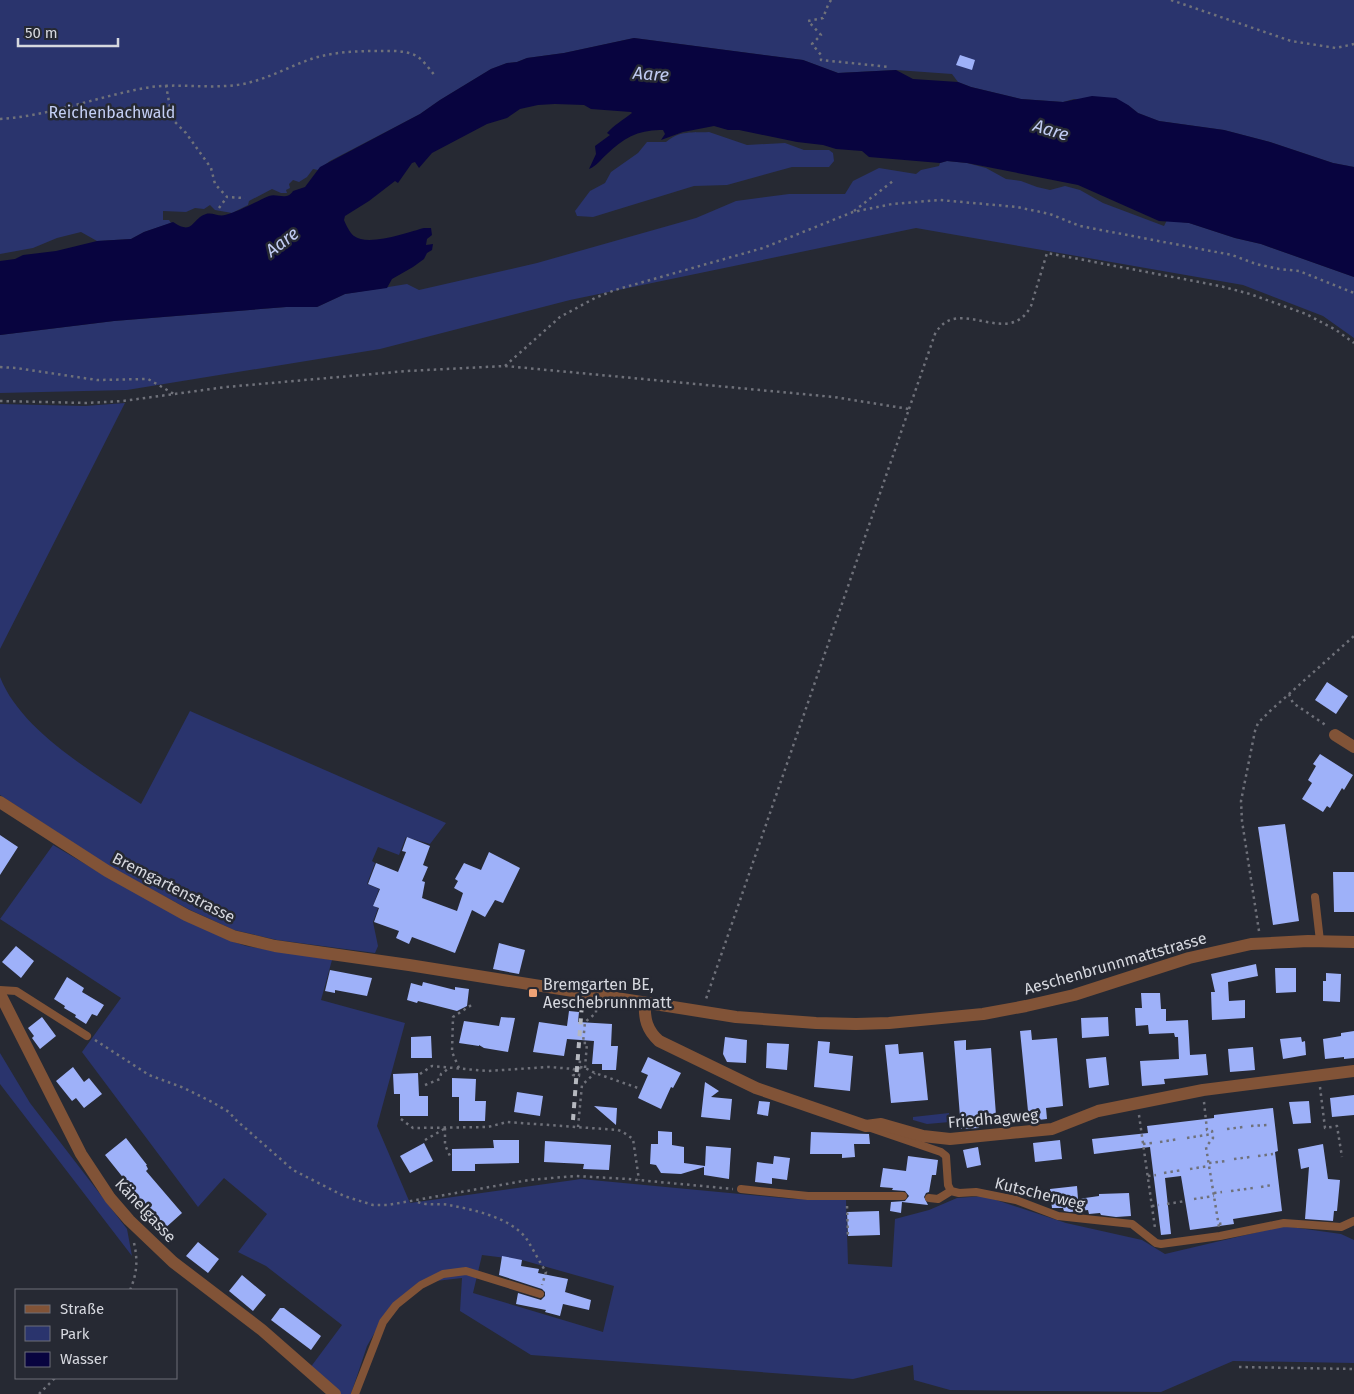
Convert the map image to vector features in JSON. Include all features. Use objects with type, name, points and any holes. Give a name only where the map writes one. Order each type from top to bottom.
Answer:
[{"type":"street","points":[[1335,735],[1354,747]]},
{"type":"street","name":"Bremgartenstrasse","points":[[0,802],[107,871],[186,915],[233,936],[275,946],[409,965]]},
{"type":"street","name":"Aeschenbrunnmattstrasse","points":[[409,965],[702,1013],[779,1021],[848,1024],[889,1023],[983,1014],[1052,1000],[1189,958],[1260,942],[1354,942]]},
{"type":"street","name":"Känelgasse","points":[[0,994],[81,1154],[110,1198],[129,1220],[173,1262],[262,1330],[335,1394]]},
{"type":"street","name":"Friedhagweg","points":[[645,1003],[644,1015],[646,1024],[659,1041],[756,1088],[866,1126],[876,1123],[923,1136],[950,1139],[1052,1129],[1098,1111],[1202,1090],[1354,1071]]},
{"type":"lane","points":[[1315,897],[1320,941]]},
{"type":"lane","points":[[0,990],[16,991],[87,1036]]},
{"type":"lane","points":[[866,1126],[941,1152],[946,1156],[948,1185],[951,1191],[938,1199],[929,1198]]},
{"type":"lane","points":[[741,1189],[808,1196],[903,1196]]},
{"type":"lane","name":"Kutscherweg","points":[[951,1191],[959,1193],[976,1192],[1016,1200],[1058,1216],[1132,1224],[1156,1243],[1161,1244],[1220,1236],[1284,1223],[1341,1227],[1354,1221]]},
{"type":"lane","points":[[355,1394],[383,1322],[396,1305],[421,1285],[443,1274],[466,1271],[540,1294]]},
{"type":"path","points":[[831,0],[823,18],[808,21],[821,35],[812,44],[821,55],[821,60],[890,67]]},
{"type":"path","points":[[1171,0],[1291,41],[1336,48],[1354,44]]},
{"type":"path","points":[[0,119],[37,114],[146,87],[242,84],[261,80],[314,58],[337,52],[359,50],[395,51],[412,54],[423,61],[436,77]]},
{"type":"path","points":[[166,85],[172,119],[186,133],[211,168],[215,184],[228,197],[245,198]]},
{"type":"path","points":[[853,212],[893,181]]},
{"type":"path","points":[[219,208],[228,197]]},
{"type":"path","points":[[505,366],[560,317],[595,298],[624,287],[763,248],[853,212],[892,204],[940,200],[1017,207],[1050,214],[1080,226],[1232,255],[1256,264],[1299,271],[1354,293]]},
{"type":"path","points":[[702,1013],[909,409],[935,334],[940,326],[954,318],[1004,324],[1018,321],[1028,312],[1031,306],[1047,253],[1220,286],[1250,294],[1306,314],[1336,330],[1354,343]]},
{"type":"path","points":[[0,401],[86,403],[123,401],[226,386],[388,372],[505,366],[834,397],[909,409]]},
{"type":"path","points":[[0,367],[97,380],[148,379],[175,394]]},
{"type":"path","points":[[1260,942],[1242,820],[1241,801],[1258,722],[1354,636]]},
{"type":"path","points":[[1289,694],[1293,703],[1330,728],[1335,735]]},
{"type":"path","points":[[585,1068],[587,1043],[583,1042],[584,1022],[596,1013],[597,996]]},
{"type":"path","points":[[459,1069],[452,1052],[453,1017],[473,1004]]},
{"type":"path","points":[[87,1036],[149,1075],[184,1088],[229,1112],[293,1170],[344,1196],[373,1205],[417,1201],[529,1180],[575,1176],[741,1189]]},
{"type":"path","points":[[420,1074],[432,1066],[488,1071],[549,1067],[574,1068],[573,1075],[579,1076],[580,1060]]},
{"type":"path","points":[[580,1067],[638,1088]]},
{"type":"path","points":[[425,1085],[440,1079],[441,1074],[449,1068]]},
{"type":"path","points":[[578,1127],[582,1085],[595,1073]]},
{"type":"path","points":[[1319,1076],[1325,1128],[1337,1126],[1342,1157]]},
{"type":"path","points":[[1202,1090],[1207,1130],[1212,1132]]},
{"type":"path","points":[[1137,1104],[1155,1230]]},
{"type":"path","points":[[400,1119],[413,1128],[488,1127],[507,1122],[618,1130],[630,1135],[635,1144],[640,1180]]},
{"type":"path","points":[[1251,1126],[1266,1124]]},
{"type":"path","points":[[1227,1129],[1243,1127]]},
{"type":"path","points":[[425,1140],[445,1128]]},
{"type":"path","points":[[445,1128],[445,1145],[450,1156]]},
{"type":"path","points":[[1187,1138],[1218,1130]]},
{"type":"path","points":[[1212,1132],[1213,1138],[1206,1147],[1220,1236]]},
{"type":"path","points":[[1160,1142],[1179,1139]]},
{"type":"path","points":[[1143,1144],[1152,1143]]},
{"type":"path","points":[[1258,1156],[1273,1154]]},
{"type":"path","points":[[1234,1159],[1250,1157]]},
{"type":"path","points":[[1190,1169],[1226,1160]]},
{"type":"path","points":[[1164,1173],[1182,1170]]},
{"type":"path","points":[[1147,1176],[1156,1175]]},
{"type":"path","points":[[1261,1186],[1272,1185]]},
{"type":"path","points":[[1230,1191],[1253,1188]]},
{"type":"path","points":[[1194,1199],[1222,1192]]},
{"type":"path","points":[[417,1201],[423,1204],[438,1203],[476,1212],[516,1228],[525,1238],[546,1272],[540,1294]]},
{"type":"path","points":[[1167,1204],[1186,1201]]},
{"type":"path","points":[[1152,1206],[1159,1205]]},
{"type":"path","points":[[847,1212],[848,1238]]},
{"type":"path","points":[[129,1220],[137,1265],[136,1276],[130,1289]]},
{"type":"path","points":[[1218,1224],[1225,1223]]},
{"type":"path","points":[[1239,1367],[1354,1369]]},
{"type":"path","points":[[39,1394],[54,1379]]},
{"type":"green space","name":"Reichenbachwald","points":[[0,0],[1354,0],[1354,167],[1333,163],[1270,142],[1224,130],[1159,121],[1138,113],[1128,105],[1074,99],[1063,102],[1021,99],[971,87],[958,82],[952,74],[896,70],[838,73],[803,60],[634,38],[564,53],[527,58],[491,69],[420,114],[330,161],[318,170],[313,169],[307,177],[299,182],[293,180],[289,184],[290,188],[286,190],[287,193],[281,193],[272,189],[249,201],[248,205],[232,213],[215,210],[210,205],[204,209],[195,208],[186,212],[163,211],[163,220],[169,220],[171,223],[144,232],[131,239],[97,241],[81,232],[57,238],[33,248],[0,254]]},
{"type":"green space","points":[[709,132],[747,145],[785,143],[804,150],[829,150],[833,153],[834,161],[829,167],[792,167],[727,185],[694,186],[593,217],[577,216],[575,211],[590,191],[605,183],[611,172],[638,153],[647,142],[666,142],[681,134]]},
{"type":"green space","points":[[947,161],[967,163],[986,168],[1006,179],[1021,181],[1050,190],[1065,186],[1080,190],[1103,203],[1164,226],[1167,220],[1189,223],[1235,238],[1261,244],[1354,277],[1354,338],[1323,316],[1243,285],[916,228],[570,300],[380,349],[127,390],[0,393],[0,335],[114,321],[286,307],[317,307],[345,294],[407,284],[419,290],[537,263],[696,218],[736,201],[789,194],[845,194],[853,181],[879,168],[916,174],[921,170],[939,166],[940,163]]},
{"type":"green space","points":[[125,403],[0,649],[0,404],[85,406]]},
{"type":"green space","points":[[0,677],[10,697],[41,733],[81,764],[141,804],[190,711],[446,823],[430,844],[406,837],[399,855],[378,847],[372,861],[375,863],[367,884],[379,889],[373,906],[378,908],[373,922],[378,946],[375,953],[277,940],[234,930],[188,909],[110,867],[0,795]]},
{"type":"green space","points":[[53,845],[104,875],[231,941],[246,946],[332,960],[321,1000],[405,1023],[377,1126],[410,1203],[581,1179],[793,1199],[846,1200],[848,1264],[892,1267],[895,1219],[929,1210],[957,1198],[984,1196],[1066,1223],[1142,1240],[1165,1254],[1284,1226],[1341,1234],[1354,1240],[1354,1363],[1233,1361],[1161,1392],[950,1390],[914,1380],[913,1365],[853,1379],[531,1355],[460,1311],[462,1278],[418,1283],[389,1308],[367,1346],[351,1394],[336,1394],[307,1372],[342,1325],[266,1266],[238,1252],[267,1214],[224,1178],[198,1207],[82,1052],[121,998],[0,919]],"holes":[[[482,1255],[522,1260],[614,1286],[603,1332],[473,1293]]]},
{"type":"green space","points":[[0,1053],[30,1103],[127,1229],[132,1256],[0,1084]]},
{"type":"green space","points":[[949,1113],[950,1122],[927,1124],[913,1120],[913,1117]]},
{"type":"water","name":"Aare","points":[[634,38],[803,60],[838,73],[896,70],[913,79],[958,82],[1021,99],[1063,102],[1092,96],[1116,98],[1138,113],[1159,121],[1224,130],[1270,142],[1333,163],[1354,167],[1354,277],[1261,244],[1235,238],[1189,223],[1159,221],[1078,185],[967,163],[947,161],[940,163],[869,157],[862,151],[836,149],[823,145],[797,142],[739,130],[728,130],[714,126],[683,132],[661,140],[665,134],[663,130],[639,133],[619,143],[589,169],[596,154],[595,146],[610,135],[607,133],[613,127],[632,113],[591,109],[584,105],[555,104],[520,109],[507,118],[487,124],[432,153],[419,168],[415,162],[412,163],[398,183],[395,181],[345,216],[344,220],[350,231],[360,239],[378,239],[431,228],[432,235],[427,239],[426,245],[433,244],[432,250],[413,267],[392,279],[387,288],[345,294],[317,307],[286,307],[114,321],[0,335],[0,261],[15,259],[23,255],[56,251],[97,241],[131,239],[144,232],[173,222],[180,226],[189,227],[206,214],[225,215],[272,195],[288,196],[293,191],[305,187],[320,167],[420,114],[491,69],[527,58],[564,53]]},
{"type":"building","points":[[960,55],[975,60],[972,70],[956,65]]},
{"type":"building","points":[[1327,682],[1348,696],[1336,714],[1315,700]]},
{"type":"building","points":[[1320,754],[1353,775],[1344,790],[1342,788],[1330,808],[1327,806],[1323,812],[1302,799],[1312,783],[1308,780],[1316,766],[1313,764]]},
{"type":"building","points":[[1285,824],[1299,921],[1273,925],[1258,827]]},
{"type":"building","points":[[0,835],[18,847],[0,875]]},
{"type":"building","points":[[407,837],[430,846],[423,865],[428,867],[422,881],[425,882],[422,898],[457,911],[463,893],[454,888],[458,881],[455,879],[464,863],[481,870],[489,852],[520,868],[503,903],[495,900],[485,917],[472,910],[455,953],[412,937],[409,944],[396,938],[399,931],[374,922],[379,908],[373,906],[380,889],[368,884],[376,863],[398,872],[406,852],[402,851]]},
{"type":"building","points":[[1333,872],[1354,872],[1354,912],[1334,912]]},
{"type":"building","points":[[499,943],[525,950],[519,974],[493,969]]},
{"type":"building","points":[[16,946],[34,961],[21,978],[2,962]]},
{"type":"building","points":[[1256,964],[1258,976],[1228,982],[1229,1001],[1245,1000],[1245,1018],[1212,1020],[1211,992],[1215,992],[1211,974]]},
{"type":"building","points":[[1275,968],[1296,968],[1296,992],[1276,993]]},
{"type":"building","points":[[330,970],[372,978],[367,996],[335,990],[335,993],[325,991]]},
{"type":"building","points":[[1326,973],[1341,974],[1340,1002],[1323,1001],[1323,981],[1326,981]]},
{"type":"building","points":[[67,977],[84,988],[82,992],[104,1005],[97,1016],[92,1014],[86,1024],[54,999]]},
{"type":"building","points":[[423,982],[455,990],[455,987],[469,989],[467,1006],[457,1011],[407,1000],[411,983],[422,986]]},
{"type":"building","points":[[1141,993],[1160,993],[1161,1009],[1166,1009],[1166,1021],[1188,1020],[1190,1055],[1206,1054],[1208,1075],[1164,1079],[1165,1084],[1142,1086],[1140,1061],[1179,1059],[1178,1037],[1175,1037],[1174,1033],[1149,1034],[1148,1025],[1136,1026],[1135,1008],[1142,1008]]},
{"type":"building","points":[[569,1011],[579,1012],[578,1022],[612,1024],[611,1046],[618,1046],[616,1070],[602,1070],[602,1064],[592,1064],[594,1041],[567,1039],[564,1056],[533,1052],[539,1022],[567,1026]]},
{"type":"building","points":[[42,1017],[56,1036],[40,1049],[28,1028]]},
{"type":"building","points":[[501,1017],[515,1018],[508,1052],[484,1048],[479,1045],[459,1043],[464,1021],[499,1026]]},
{"type":"building","points":[[1108,1017],[1109,1036],[1082,1038],[1081,1018]]},
{"type":"building","points":[[1031,1030],[1032,1040],[1057,1038],[1063,1106],[1046,1108],[1047,1119],[1029,1121],[1020,1031]]},
{"type":"building","points":[[1354,1031],[1354,1058],[1325,1059],[1323,1039],[1341,1036],[1341,1033]]},
{"type":"building","points":[[431,1036],[432,1058],[411,1058],[411,1037]]},
{"type":"building","points":[[725,1037],[747,1040],[746,1063],[727,1062],[723,1054]]},
{"type":"building","points":[[1301,1037],[1302,1042],[1305,1041],[1306,1055],[1283,1059],[1280,1039]]},
{"type":"building","points":[[966,1040],[966,1050],[991,1048],[996,1115],[979,1116],[979,1128],[961,1129],[954,1041]]},
{"type":"building","points":[[818,1041],[830,1042],[829,1053],[853,1056],[850,1091],[814,1087]]},
{"type":"building","points":[[767,1043],[789,1044],[787,1070],[766,1068]]},
{"type":"building","points":[[898,1044],[899,1054],[923,1052],[928,1100],[891,1103],[885,1045]]},
{"type":"building","points":[[1253,1047],[1255,1070],[1230,1072],[1228,1049]]},
{"type":"building","points":[[648,1057],[681,1073],[673,1088],[671,1087],[661,1109],[638,1098],[648,1075],[641,1072]]},
{"type":"building","points":[[1106,1057],[1109,1085],[1089,1088],[1086,1059]]},
{"type":"building","points":[[73,1067],[84,1082],[89,1078],[102,1094],[84,1108],[76,1098],[72,1101],[56,1081]]},
{"type":"building","points":[[418,1073],[419,1096],[428,1096],[428,1116],[400,1116],[400,1094],[394,1094],[393,1074]]},
{"type":"building","points":[[452,1078],[476,1079],[475,1101],[486,1101],[485,1121],[459,1121],[459,1097],[452,1097]]},
{"type":"building","points":[[705,1082],[719,1091],[711,1097],[732,1099],[730,1120],[701,1117]]},
{"type":"building","points":[[517,1092],[543,1096],[540,1116],[514,1112]]},
{"type":"building","points":[[1354,1095],[1354,1115],[1332,1117],[1330,1098]]},
{"type":"building","points":[[759,1101],[770,1102],[768,1116],[757,1114]]},
{"type":"building","points":[[1309,1101],[1311,1123],[1293,1124],[1289,1102]]},
{"type":"building","points":[[594,1106],[617,1108],[616,1125]]},
{"type":"building","points":[[1273,1108],[1278,1151],[1275,1152],[1282,1211],[1233,1219],[1234,1224],[1190,1230],[1181,1176],[1165,1178],[1171,1234],[1161,1235],[1150,1147],[1094,1154],[1092,1139],[1148,1133],[1147,1126],[1214,1118],[1214,1115]]},
{"type":"building","points":[[658,1131],[672,1132],[672,1145],[684,1147],[684,1163],[705,1166],[706,1146],[731,1148],[729,1179],[704,1175],[704,1167],[681,1174],[661,1173],[656,1165],[650,1164],[651,1144],[658,1144]]},
{"type":"building","points":[[811,1132],[869,1134],[870,1144],[854,1144],[855,1157],[842,1158],[842,1154],[810,1154]]},
{"type":"building","points":[[126,1138],[147,1165],[148,1169],[146,1171],[182,1213],[163,1230],[122,1182],[125,1180],[105,1155]]},
{"type":"building","points":[[493,1140],[519,1140],[519,1163],[475,1164],[475,1171],[452,1171],[452,1149],[494,1148]]},
{"type":"building","points":[[1060,1140],[1062,1159],[1035,1162],[1033,1143]]},
{"type":"building","points":[[545,1141],[611,1145],[609,1170],[583,1169],[584,1164],[544,1162]]},
{"type":"building","points":[[424,1143],[433,1161],[410,1173],[400,1156]]},
{"type":"building","points":[[1323,1144],[1328,1179],[1340,1180],[1337,1211],[1334,1211],[1333,1221],[1305,1219],[1309,1167],[1301,1169],[1298,1149]]},
{"type":"building","points":[[978,1147],[981,1165],[967,1168],[963,1150]]},
{"type":"building","points":[[774,1156],[790,1158],[787,1180],[772,1178],[772,1184],[755,1182],[757,1162],[773,1164]]},
{"type":"building","points":[[908,1156],[938,1160],[936,1175],[932,1175],[929,1192],[924,1197],[928,1205],[902,1202],[901,1213],[890,1211],[891,1202],[905,1201],[909,1196],[905,1191],[880,1187],[883,1168],[906,1171]]},
{"type":"building","points":[[1077,1186],[1078,1199],[1099,1196],[1099,1194],[1129,1193],[1131,1216],[1116,1217],[1101,1215],[1100,1213],[1089,1214],[1088,1210],[1070,1212],[1064,1211],[1063,1208],[1052,1208],[1050,1189]]},
{"type":"building","points":[[879,1211],[880,1235],[848,1236],[847,1212]]},
{"type":"building","points":[[198,1242],[219,1259],[208,1273],[186,1256]]},
{"type":"building","points":[[502,1256],[522,1260],[521,1266],[539,1269],[538,1273],[568,1279],[565,1292],[591,1300],[589,1310],[563,1304],[560,1316],[545,1312],[546,1310],[516,1304],[518,1293],[541,1300],[545,1296],[545,1292],[542,1289],[499,1275]]},
{"type":"building","points":[[242,1275],[266,1295],[253,1311],[229,1291]]},
{"type":"building","points":[[280,1308],[284,1308],[321,1336],[311,1350],[271,1320]]},
{"type":"railway","points":[[573,1120],[582,1004]]},
{"type":"place","name":"Bremgarten BE, Aeschebrunnmatt","points":[[533,993]]}]
